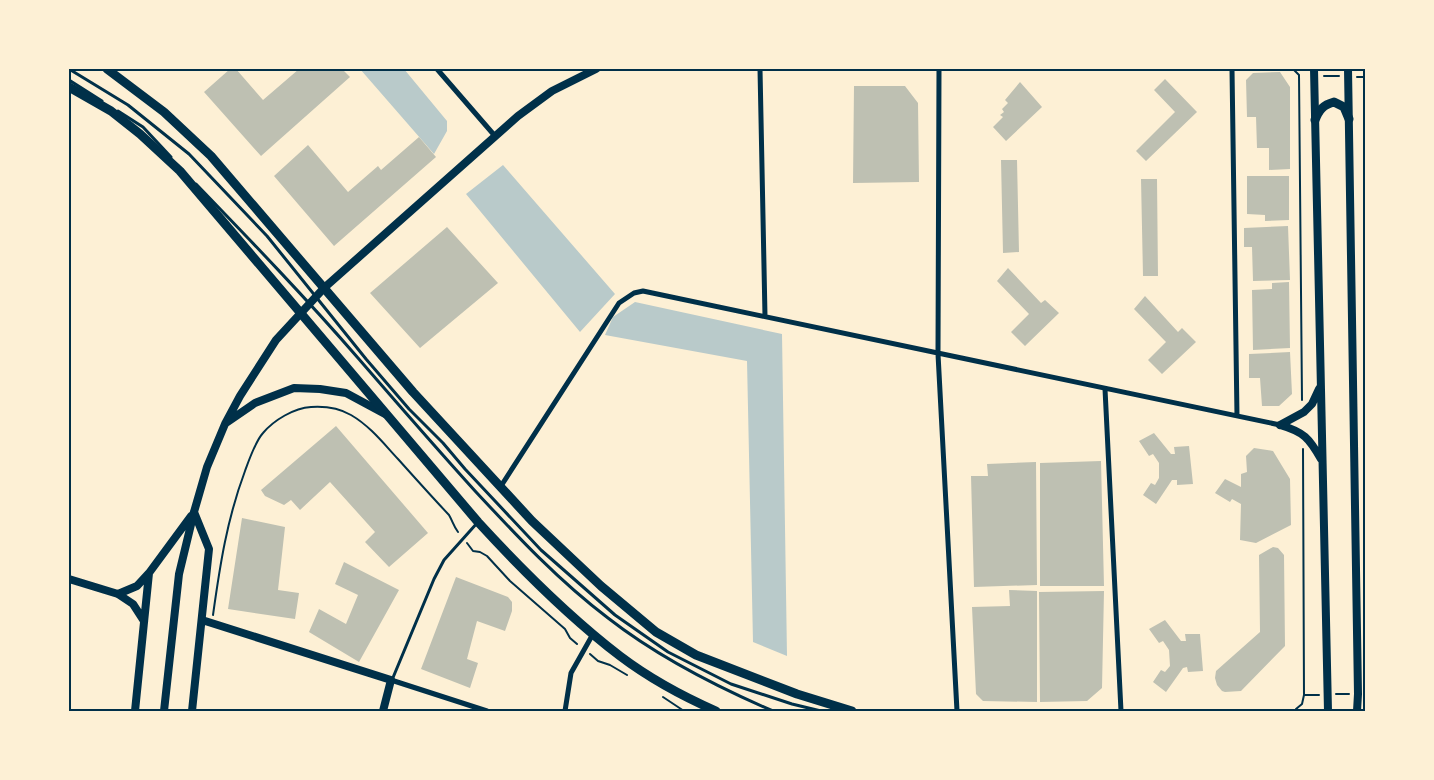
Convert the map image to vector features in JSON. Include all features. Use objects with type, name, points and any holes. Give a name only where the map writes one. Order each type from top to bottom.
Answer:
[{"type":"main road","points":[[112,70],[164,112],[211,156],[413,392],[532,521],[601,586],[656,632],[696,655],[797,694],[852,711]]},
{"type":"main road","points":[[69,87],[111,111],[140,134],[180,171],[478,522],[555,601],[620,657],[685,697],[716,711]]},
{"type":"main road","points":[[1315,120],[1318,112],[1325,105],[1334,102],[1344,107],[1349,119]]},
{"type":"street","points":[[437,69],[495,136]]},
{"type":"street","points":[[164,711],[179,574],[207,467],[225,424],[240,396],[276,340],[324,288],[518,116],[552,91],[596,69]]},
{"type":"street","points":[[760,69],[765,316]]},
{"type":"street","points":[[939,69],[938,354],[957,711]]},
{"type":"street","points":[[1232,69],[1237,416]]},
{"type":"street","points":[[1314,72],[1328,711]]},
{"type":"street","points":[[1348,73],[1357,711]]},
{"type":"street","points":[[501,486],[619,303],[626,297],[643,291],[1280,425],[1296,430],[1303,435],[1313,446],[1322,461]]},
{"type":"street","points":[[1280,425],[1302,413],[1312,404],[1320,386]]},
{"type":"street","points":[[225,424],[255,403],[294,388],[346,393],[387,415]]},
{"type":"street","points":[[1106,389],[1121,711]]},
{"type":"street","points":[[118,594],[137,586],[149,573],[194,512]]},
{"type":"street","points":[[192,711],[209,550],[194,512]]},
{"type":"street","points":[[134,711],[149,573]]},
{"type":"street","points":[[69,579],[118,594],[133,604],[144,621]]},
{"type":"street","points":[[202,620],[487,711]]},
{"type":"street","points":[[565,711],[571,672],[593,634]]},
{"type":"street","points":[[383,711],[391,680]]},
{"type":"lane","points":[[69,69],[128,105],[189,154],[266,236],[409,409],[444,443],[465,469],[541,550],[615,615],[668,652],[731,684],[792,704],[821,711]]},
{"type":"lane","points":[[69,80],[143,127],[310,303],[422,433],[515,534],[570,586],[608,619],[658,653],[728,692],[773,711]]},
{"type":"lane","points":[[391,680],[444,560],[478,522]]},
{"type":"path","points":[[1294,69],[1299,75],[1302,413]]},
{"type":"path","points":[[1314,72],[1348,73],[1365,76],[1365,109]]},
{"type":"path","points":[[215,598],[226,534],[240,483],[249,459],[262,434],[278,420],[304,407],[324,406],[341,410],[353,416],[381,441],[449,515],[453,525]]},
{"type":"path","points":[[1296,711],[1302,704],[1304,695],[1303,435]]},
{"type":"path","points":[[473,551],[487,556],[510,581],[565,629],[570,638]]},
{"type":"shaded area","points":[[360,69],[404,69],[447,121],[447,131],[434,154]]},
{"type":"shaded area","points":[[503,165],[615,294],[580,332],[466,194]]},
{"type":"shaded area","points":[[635,302],[782,334],[787,656],[753,642],[747,361],[605,335],[613,317]]},
{"type":"building","points":[[230,69],[236,69],[263,100],[299,69],[342,69],[350,77],[261,156],[204,92]]},
{"type":"building","points":[[1280,72],[1290,87],[1290,169],[1269,170],[1269,148],[1257,148],[1256,117],[1247,117],[1246,80],[1253,73]]},
{"type":"building","points":[[1165,79],[1197,112],[1146,161],[1136,151],[1175,112],[1154,90]]},
{"type":"building","points":[[1020,82],[1042,107],[1006,141],[993,127],[1003,117],[1000,115],[1004,112],[1002,109],[1008,103],[1005,100]]},
{"type":"building","points":[[854,86],[905,86],[918,103],[919,182],[853,183]]},
{"type":"building","points":[[419,137],[436,157],[334,246],[274,176],[308,145],[348,192],[378,166],[381,170]]},
{"type":"building","points":[[1001,160],[1017,160],[1019,252],[1003,253]]},
{"type":"building","points":[[1247,176],[1289,176],[1289,220],[1265,221],[1265,215],[1247,214]]},
{"type":"building","points":[[1141,179],[1157,179],[1158,276],[1143,276]]},
{"type":"building","points":[[1288,226],[1290,280],[1253,281],[1252,247],[1244,247],[1244,228]]},
{"type":"building","points":[[447,227],[498,283],[420,348],[370,293]]},
{"type":"building","points":[[1008,268],[1041,303],[1045,300],[1059,313],[1025,346],[1011,332],[1029,314],[997,281]]},
{"type":"building","points":[[1289,282],[1290,348],[1253,350],[1252,290],[1272,289],[1272,283]]},
{"type":"building","points":[[1145,296],[1178,332],[1182,328],[1196,342],[1162,374],[1148,360],[1166,342],[1134,309]]},
{"type":"building","points":[[1290,352],[1292,394],[1279,406],[1262,406],[1260,378],[1249,378],[1249,354]]},
{"type":"building","points":[[336,426],[428,533],[389,567],[365,542],[375,532],[330,482],[300,510],[291,500],[284,505],[265,496],[261,490]]},
{"type":"building","points":[[1154,433],[1171,454],[1175,454],[1174,447],[1189,446],[1193,484],[1177,485],[1177,480],[1172,480],[1156,504],[1143,495],[1151,483],[1155,485],[1159,478],[1159,463],[1153,454],[1149,456],[1139,441]]},
{"type":"building","points":[[1254,448],[1273,451],[1290,479],[1291,525],[1256,543],[1240,540],[1241,504],[1232,499],[1230,502],[1215,493],[1225,479],[1241,487],[1241,474],[1247,472],[1246,456]]},
{"type":"building","points":[[1101,461],[1104,586],[1040,586],[1040,463]]},
{"type":"building","points":[[1036,462],[1037,585],[974,587],[971,476],[988,476],[987,464]]},
{"type":"building","points":[[242,518],[285,527],[278,590],[299,593],[295,619],[228,609]]},
{"type":"building","points":[[1273,547],[1278,548],[1284,555],[1285,646],[1241,691],[1222,691],[1217,685],[1216,671],[1260,632],[1259,555]]},
{"type":"building","points":[[344,562],[399,590],[359,662],[309,632],[319,609],[346,624],[358,595],[335,584]]},
{"type":"building","points":[[456,577],[508,597],[512,602],[512,611],[505,631],[477,621],[467,659],[478,663],[470,688],[421,669]]},
{"type":"building","points":[[1009,590],[1037,591],[1037,702],[983,701],[976,694],[972,607],[1010,606]]},
{"type":"building","points":[[1104,591],[1102,688],[1087,701],[1040,702],[1039,592]]},
{"type":"building","points":[[1165,620],[1181,641],[1186,641],[1185,634],[1200,634],[1203,671],[1188,672],[1187,667],[1183,668],[1166,692],[1153,682],[1161,670],[1165,672],[1170,666],[1169,650],[1163,641],[1159,643],[1149,629]]}]
